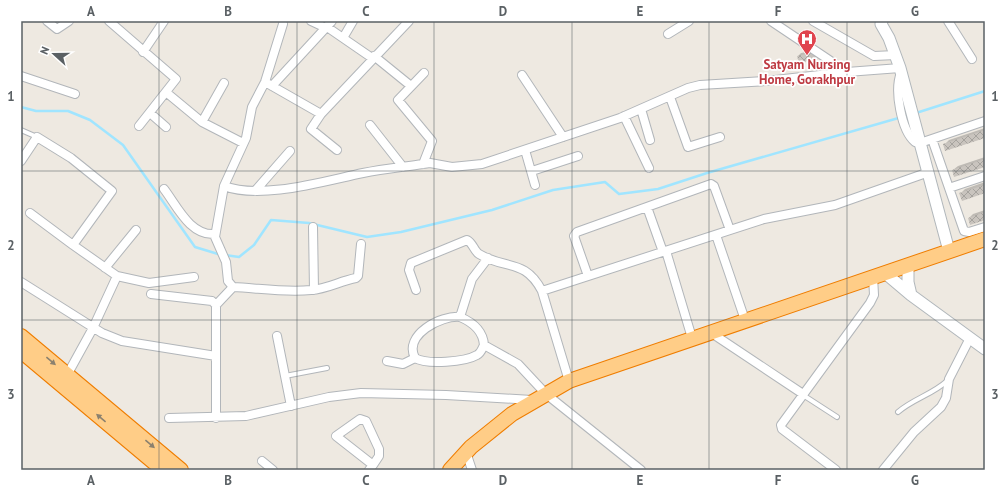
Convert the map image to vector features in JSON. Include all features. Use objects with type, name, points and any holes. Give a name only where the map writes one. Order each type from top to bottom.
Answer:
[{"type":"highway","points":[[450,470],[466,452],[512,414],[569,381],[985,239]]},
{"type":"highway","points":[[21,336],[64,379],[164,470]]},
{"type":"highway","points":[[21,351],[64,379],[181,470]]},
{"type":"street","points":[[47,21],[58,29],[69,21]]},
{"type":"street","points":[[109,21],[176,79],[167,93],[139,126]]},
{"type":"street","points":[[144,52],[164,21]]},
{"type":"street","points":[[342,38],[353,21]]},
{"type":"street","points":[[337,150],[312,131],[311,126],[373,57],[409,21]]},
{"type":"street","points":[[668,34],[689,21]]},
{"type":"street","points":[[771,21],[847,72]]},
{"type":"street","points":[[813,21],[874,56],[896,55]]},
{"type":"street","points":[[881,21],[881,24],[896,55],[902,74],[910,126]]},
{"type":"street","points":[[948,21],[972,59]]},
{"type":"street","points":[[316,22],[329,25],[342,38],[373,57],[411,86]]},
{"type":"street","points":[[269,84],[283,24]]},
{"type":"street","points":[[233,287],[228,281],[226,262],[215,236],[224,186],[243,143],[252,107],[269,84],[329,25]]},
{"type":"street","points":[[224,186],[237,191],[255,191],[290,188],[430,163],[452,167],[482,164],[624,116],[688,88],[700,85],[766,81],[847,72],[902,74]]},
{"type":"street","points":[[423,164],[432,141],[398,100],[424,73]]},
{"type":"street","points":[[902,74],[898,81],[898,97],[910,126],[920,143],[949,251]]},
{"type":"street","points":[[522,75],[563,137]]},
{"type":"street","points":[[21,76],[75,94]]},
{"type":"street","points":[[202,122],[224,83]]},
{"type":"street","points":[[269,84],[321,114]]},
{"type":"street","points":[[167,93],[202,122],[243,143]]},
{"type":"street","points":[[670,97],[688,147],[720,137]]},
{"type":"street","points":[[641,109],[650,140]]},
{"type":"street","points":[[150,113],[166,127]]},
{"type":"street","points":[[624,116],[649,168]]},
{"type":"street","points":[[920,143],[985,122]]},
{"type":"street","points":[[370,125],[403,167]]},
{"type":"street","points":[[21,161],[37,137],[71,158],[112,191],[73,245]]},
{"type":"street","points":[[932,139],[964,231],[969,232],[985,227]]},
{"type":"street","points":[[526,150],[535,184]]},
{"type":"street","points":[[255,191],[290,151]]},
{"type":"street","points":[[532,171],[578,156]]},
{"type":"street","points":[[542,291],[764,219],[835,205],[929,172]]},
{"type":"street","points":[[949,188],[985,176]]},
{"type":"street","points":[[588,276],[575,233],[713,184],[730,230]]},
{"type":"street","points":[[164,189],[194,229],[206,235],[215,236]]},
{"type":"street","points":[[647,207],[664,251],[692,338]]},
{"type":"street","points":[[30,213],[117,276],[149,283],[194,277]]},
{"type":"street","points":[[313,227],[314,290]]},
{"type":"street","points":[[106,268],[136,230]]},
{"type":"street","points":[[716,235],[745,320]]},
{"type":"street","points":[[416,290],[410,270],[411,263],[467,240],[476,251],[488,258],[511,264],[526,271],[536,280],[542,291],[569,381]]},
{"type":"street","points":[[216,418],[216,304],[233,287],[314,290],[356,278],[358,276],[361,244]]},
{"type":"street","points":[[460,317],[472,279],[488,258]]},
{"type":"street","points":[[908,265],[908,282],[911,295]]},
{"type":"street","points":[[836,470],[781,427],[781,425],[870,303],[874,296],[879,275],[911,295],[985,349]]},
{"type":"street","points":[[64,379],[93,328],[117,276]]},
{"type":"street","points":[[21,282],[93,328],[122,341],[216,356]]},
{"type":"street","points":[[151,294],[212,301],[216,304]]},
{"type":"street","points":[[387,361],[403,364],[415,358],[429,361],[467,360],[479,354],[484,345],[484,340],[478,330],[467,320],[460,317],[448,317],[439,320],[424,330],[415,342],[413,353],[415,358]]},
{"type":"street","points":[[710,332],[803,394]]},
{"type":"street","points":[[277,336],[291,406]]},
{"type":"street","points":[[884,470],[914,432],[941,407],[946,398],[949,380],[970,338]]},
{"type":"street","points":[[484,345],[518,364],[540,398],[641,470]]},
{"type":"street","points":[[169,418],[216,418],[246,416],[329,397],[361,393],[540,398]]},
{"type":"street","points":[[360,419],[366,421],[379,449],[379,456],[371,468],[336,436],[360,419]]},
{"type":"street","points":[[466,452],[472,470]]},
{"type":"street","points":[[262,461],[273,470]]},
{"type":"lane","points":[[21,130],[37,137]]},
{"type":"lane","points":[[285,376],[327,368]]},
{"type":"lane","points":[[898,412],[909,403],[942,386],[949,380]]},
{"type":"lane","points":[[803,394],[837,417]]},
{"type":"building","points":[[815,52],[816,59],[799,63],[797,56]]},
{"type":"building","points":[[985,130],[985,138],[945,151],[943,144]]},
{"type":"building","points":[[985,159],[985,167],[954,177],[952,170]]},
{"type":"building","points":[[985,185],[985,193],[962,201],[959,193]]},
{"type":"building","points":[[985,212],[985,220],[970,225],[968,218]]},
{"type":"waterway","points":[[916,113],[985,91]]},
{"type":"waterway","points":[[21,107],[36,111],[68,111],[90,120],[123,145],[195,247],[218,254],[239,257],[254,245],[271,220],[309,223],[367,237],[401,232],[492,210],[553,190],[605,182],[619,194],[658,189],[707,173],[909,115]]},
{"type":"place","name":"Satyam Nursing Home, Gorakhpur","points":[[807,56]]}]
